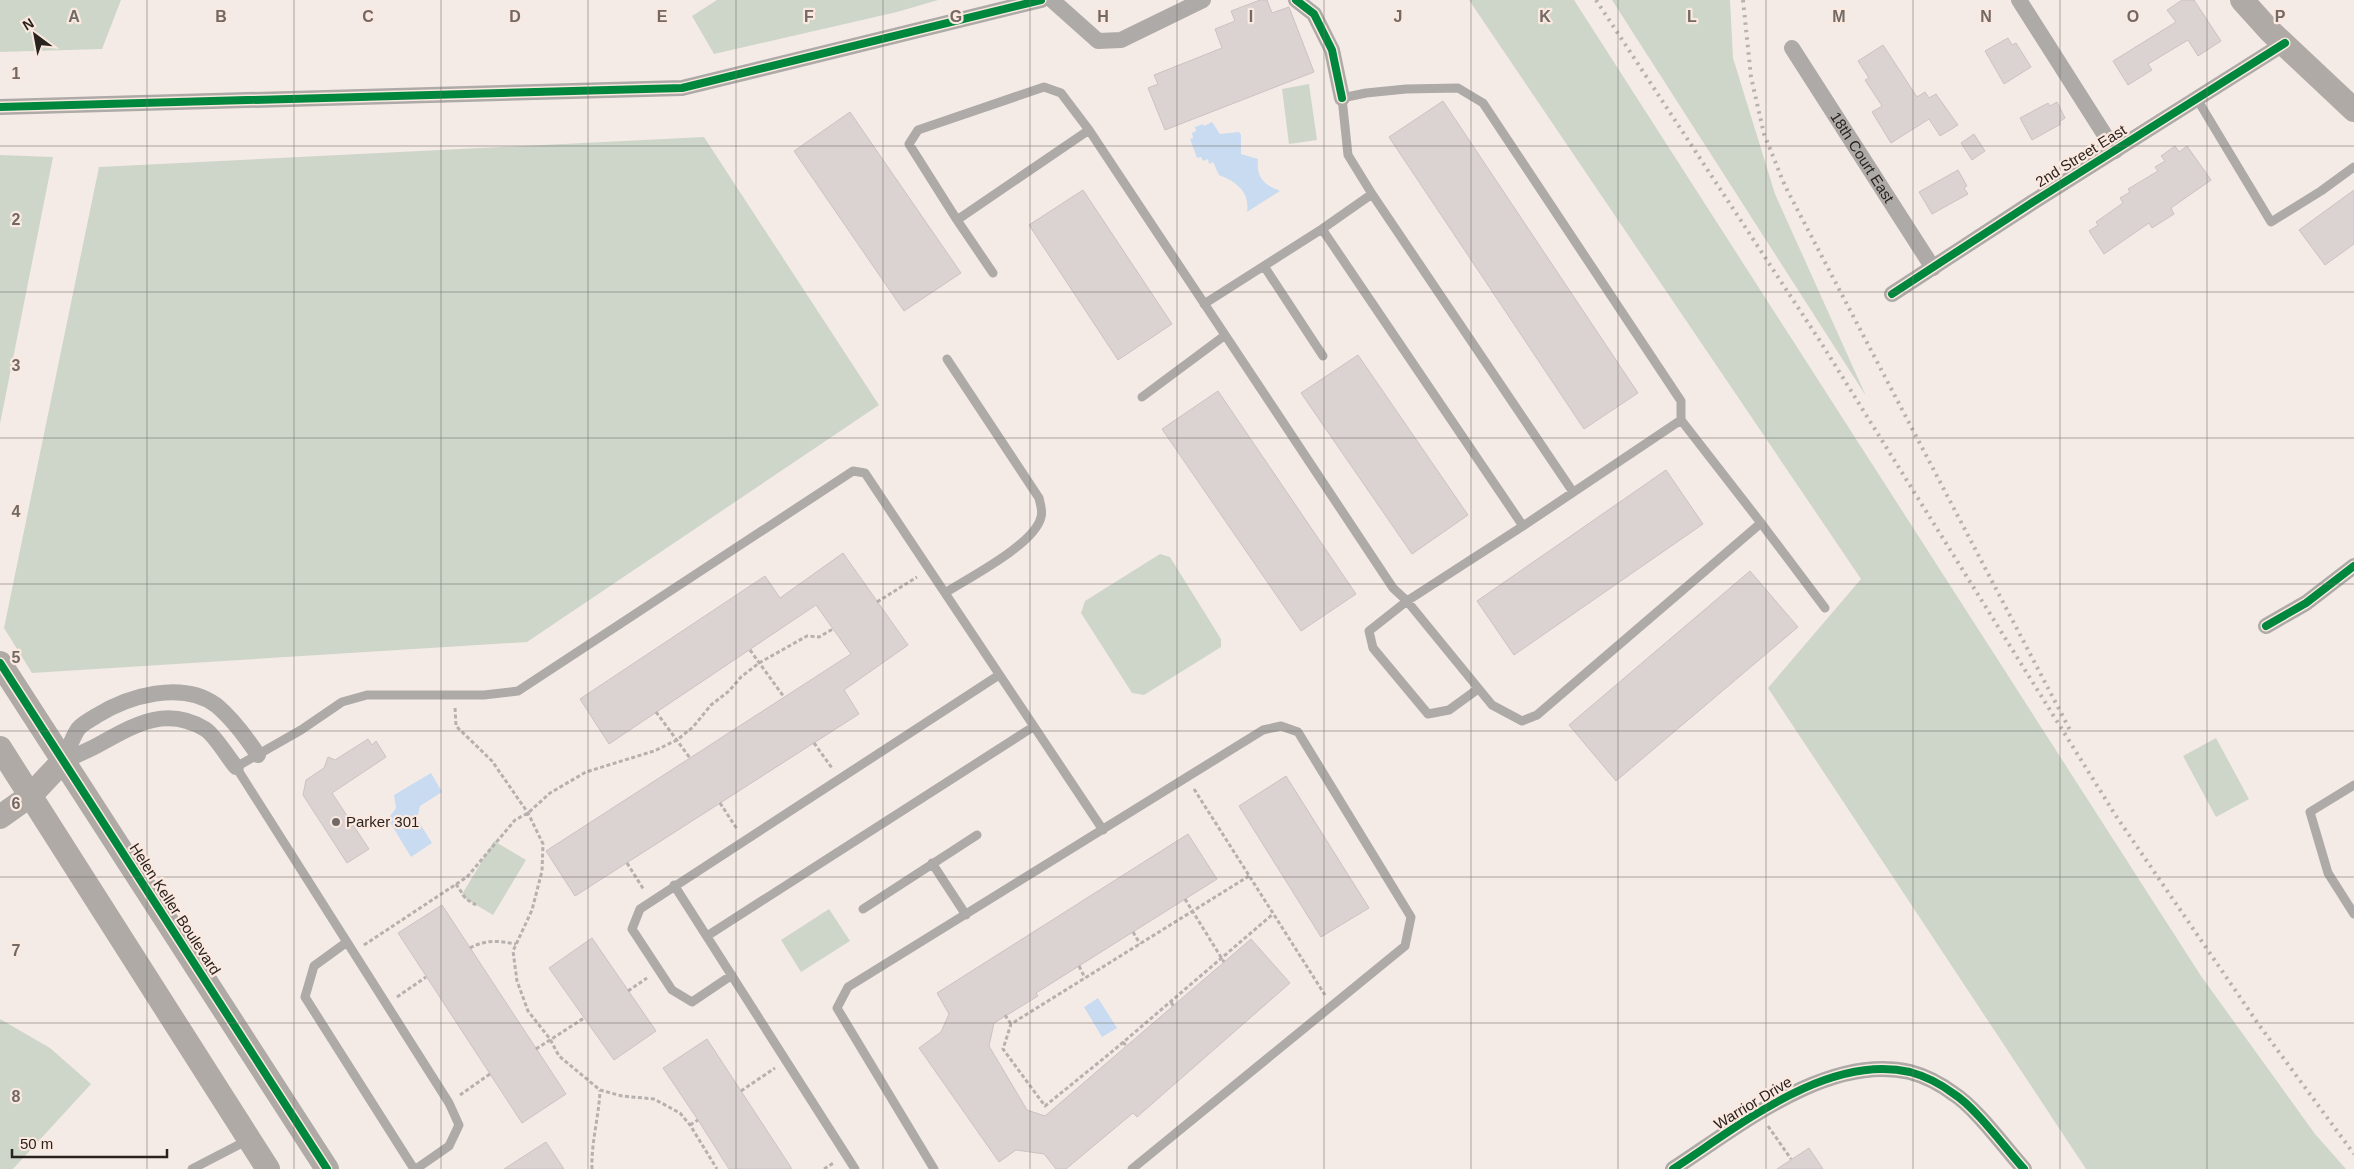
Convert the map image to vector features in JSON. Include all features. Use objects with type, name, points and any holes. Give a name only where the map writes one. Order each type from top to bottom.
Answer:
[{"type":"street","points":[[0,107],[682,88],[1041,0]]},
{"type":"street","points":[[1052,0],[1098,41],[1121,40],[1203,0]]},
{"type":"street","points":[[1296,0],[1314,14],[1332,50],[1342,98]]},
{"type":"street","points":[[2242,0],[2251,12],[2354,110]]},
{"type":"street","points":[[2020,1],[2115,151]]},
{"type":"street","name":"2nd Street East","points":[[1892,294],[2285,43]]},
{"type":"street","name":"18th Court East","points":[[1792,48],[1933,268]]},
{"type":"street","points":[[2266,626],[2306,602],[2354,566]]},
{"type":"street","name":"Helen Keller Boulevard","points":[[0,663],[327,1169]]},
{"type":"street","points":[[0,818],[30,795],[63,761],[78,728],[118,703],[142,695],[167,692],[191,695],[215,704],[242,731],[258,755]]},
{"type":"street","points":[[63,761],[96,746],[135,724],[157,718],[183,720],[206,730],[236,768]]},
{"type":"street","points":[[0,748],[268,1169]]},
{"type":"street","name":"Warrior Drive","points":[[1673,1169],[1789,1095],[1835,1077],[1860,1071],[1886,1069],[1911,1072],[1956,1094],[2024,1169]]},
{"type":"lane","points":[[993,273],[909,144],[918,130],[1044,87],[1061,93],[1088,130],[1393,588],[1407,601],[1492,705],[1522,721],[1537,715],[1762,523]]},
{"type":"lane","points":[[1573,492],[1372,194],[1348,155],[1342,98],[1366,93],[1406,89],[1458,88],[1483,103],[1681,401],[1681,420],[1762,523],[1825,608]]},
{"type":"lane","points":[[2197,99],[2271,222],[2321,191],[2354,167]]},
{"type":"lane","points":[[957,220],[1088,130]]},
{"type":"lane","points":[[1204,304],[1322,229],[1372,194]]},
{"type":"lane","points":[[1322,229],[1523,526]]},
{"type":"lane","points":[[1264,266],[1323,356]]},
{"type":"lane","points":[[1142,397],[1224,336]]},
{"type":"lane","points":[[946,593],[1023,543],[1036,530],[1042,515],[1039,498],[947,359]]},
{"type":"lane","points":[[1478,689],[1449,710],[1428,714],[1373,648],[1369,632],[1407,601],[1681,420]]},
{"type":"lane","points":[[347,942],[314,966],[305,997],[415,1169],[449,1146],[459,1124],[449,1103],[387,1004],[236,768],[342,702],[367,695],[484,695],[518,691],[853,472],[866,473],[1103,830]]},
{"type":"lane","points":[[732,975],[692,1002],[672,990],[632,929],[640,909],[674,885],[999,675]]},
{"type":"lane","points":[[934,1169],[837,1008],[848,988],[1263,730],[1281,726],[1298,732],[1411,917],[1406,946],[1132,1169]]},
{"type":"lane","points":[[707,936],[1033,727]]},
{"type":"lane","points":[[2354,785],[2310,812],[2328,873],[2354,914]]},
{"type":"lane","points":[[863,909],[977,835]]},
{"type":"lane","points":[[932,863],[966,915]]},
{"type":"lane","points":[[674,885],[855,1169]]},
{"type":"lane","points":[[192,1169],[248,1140]]},
{"type":"path","points":[[878,602],[929,568]]},
{"type":"path","points":[[353,952],[467,877],[515,820],[528,813],[550,793],[586,772],[654,751],[677,740],[693,727],[711,705],[759,663],[808,636],[819,637],[833,629]]},
{"type":"path","points":[[750,650],[784,697]]},
{"type":"path","points":[[454,695],[456,726],[492,761],[528,813],[543,844],[542,871],[532,910],[513,950],[520,989],[528,1011],[550,1039],[559,1056],[600,1090],[622,1096],[654,1099],[680,1114],[690,1125],[718,1169]]},
{"type":"path","points":[[656,712],[690,758]]},
{"type":"path","points":[[814,743],[840,778]]},
{"type":"path","points":[[1187,778],[1332,1006]]},
{"type":"path","points":[[720,803],[744,840]]},
{"type":"path","points":[[627,863],[651,901]]},
{"type":"path","points":[[1250,876],[1012,1024],[1003,1049],[1045,1106],[1171,1002],[1273,914]]},
{"type":"path","points":[[456,884],[466,899],[476,905]]},
{"type":"path","points":[[1185,899],[1224,962]]},
{"type":"path","points":[[1133,932],[1140,944]]},
{"type":"path","points":[[470,948],[480,942],[495,940],[516,944]]},
{"type":"path","points":[[1079,966],[1085,978]]},
{"type":"path","points":[[628,991],[658,970]]},
{"type":"path","points":[[387,1004],[426,976]]},
{"type":"path","points":[[1171,1002],[1174,1006]]},
{"type":"path","points":[[1006,1015],[1012,1024]]},
{"type":"path","points":[[536,1049],[584,1018]]},
{"type":"path","points":[[1123,1042],[1126,1047]]},
{"type":"path","points":[[741,1091],[786,1061]]},
{"type":"path","points":[[449,1103],[490,1074]]},
{"type":"path","points":[[592,1169],[593,1140],[599,1112],[600,1090]]},
{"type":"path","points":[[1759,1113],[1791,1159]]},
{"type":"path","points":[[690,1125],[698,1120]]},
{"type":"shaded area","points":[[0,0],[121,0],[102,49],[0,52]]},
{"type":"shaded area","points":[[717,0],[938,0],[897,12],[714,54],[692,16]]},
{"type":"shaded area","points":[[1469,0],[1574,0],[2201,976],[2315,1134],[2346,1169],[2086,1169],[1768,688],[1861,579]]},
{"type":"shaded area","points":[[1612,0],[1730,0],[1733,58],[1775,194],[1866,396]]},
{"type":"shaded area","points":[[1309,84],[1317,140],[1289,144],[1282,89]]},
{"type":"shaded area","points":[[704,137],[879,405],[527,642],[32,673],[4,628],[99,167]]},
{"type":"shaded area","points":[[0,155],[53,157],[0,424]]},
{"type":"shaded area","points":[[1160,554],[1170,557],[1221,639],[1221,647],[1144,695],[1132,693],[1081,613],[1085,601]]},
{"type":"shaded area","points":[[2216,738],[2249,799],[2216,817],[2183,756]]},
{"type":"shaded area","points":[[494,841],[526,860],[493,915],[461,896]]},
{"type":"shaded area","points":[[829,909],[850,941],[801,972],[781,940]]},
{"type":"shaded area","points":[[0,1019],[50,1048],[91,1084],[13,1169],[0,1169]]},
{"type":"water","points":[[1212,122],[1220,134],[1239,132],[1241,135],[1241,154],[1258,159],[1258,171],[1262,180],[1280,191],[1247,212],[1246,199],[1241,189],[1219,175],[1213,162],[1209,164],[1208,159],[1203,161],[1201,157],[1197,158],[1190,139],[1193,138],[1192,133],[1196,131],[1195,127],[1203,124],[1204,126]]},
{"type":"water","points":[[431,773],[442,792],[420,806],[417,819],[432,843],[411,857],[388,819],[396,808],[394,795]]},
{"type":"water","points":[[1098,998],[1117,1028],[1102,1037],[1084,1007]]},
{"type":"building","points":[[1260,0],[1267,0],[1272,13],[1289,7],[1314,72],[1165,130],[1148,88],[1158,84],[1154,75],[1222,48],[1215,29],[1235,21],[1231,11]]},
{"type":"building","points":[[2182,0],[2194,0],[2221,41],[2198,56],[2188,40],[2148,64],[2152,70],[2128,85],[2113,61],[2176,22],[2167,10]]},
{"type":"building","points":[[2008,38],[2012,45],[2016,43],[2031,67],[2004,84],[1985,51]]},
{"type":"building","points":[[1883,45],[1917,97],[1925,92],[1929,98],[1936,94],[1958,125],[1940,136],[1929,119],[1891,143],[1872,112],[1882,106],[1865,80],[1869,78],[1858,61]]},
{"type":"building","points":[[1443,101],[1638,393],[1584,429],[1389,137]]},
{"type":"building","points":[[2057,102],[2065,118],[2059,122],[2061,124],[2032,140],[2020,118],[2048,103],[2050,106]]},
{"type":"building","points":[[850,112],[961,273],[904,311],[794,151]]},
{"type":"building","points":[[1974,134],[1985,151],[1972,160],[1961,143]]},
{"type":"building","points":[[2175,146],[2179,152],[2187,146],[2211,180],[2171,208],[2174,214],[2152,228],[2149,223],[2104,254],[2089,231],[2098,225],[2096,222],[2123,203],[2120,198],[2130,192],[2128,189],[2158,171],[2155,167],[2165,161],[2161,156]]},
{"type":"building","points":[[1958,170],[1967,186],[1964,188],[1968,194],[1932,214],[1919,192]]},
{"type":"building","points":[[1083,190],[1172,324],[1118,360],[1029,225]]},
{"type":"building","points":[[2354,190],[2354,244],[2325,265],[2299,230]]},
{"type":"building","points":[[1358,355],[1468,515],[1412,554],[1301,393]]},
{"type":"building","points":[[1218,391],[1356,594],[1301,631],[1162,429]]},
{"type":"building","points":[[1666,470],[1703,524],[1514,655],[1477,601]]},
{"type":"building","points":[[843,553],[908,645],[844,690],[859,714],[575,896],[546,851],[851,654],[816,605],[609,744],[580,699],[765,576],[780,598]]},
{"type":"building","points":[[1750,571],[1798,627],[1616,781],[1569,725]]},
{"type":"building","name":"Parker 301","points":[[368,739],[372,745],[376,741],[386,757],[332,793],[369,849],[347,863],[303,795],[306,780],[324,768],[328,757],[335,760]]},
{"type":"building","points":[[1286,776],[1369,908],[1321,937],[1239,806]]},
{"type":"building","points":[[1188,834],[1217,879],[1036,993],[1038,996],[994,1023],[989,1046],[1027,1110],[1045,1116],[1251,939],[1290,983],[1137,1117],[1133,1113],[1066,1169],[1056,1169],[1044,1154],[1016,1150],[999,1162],[919,1048],[941,1032],[949,1014],[937,993]]},
{"type":"building","points":[[442,905],[566,1094],[522,1123],[398,933]]},
{"type":"building","points":[[592,938],[656,1031],[614,1060],[549,968]]},
{"type":"building","points":[[707,1039],[792,1169],[729,1169],[663,1068]]},
{"type":"building","points":[[546,1142],[564,1169],[504,1169]]},
{"type":"building","points":[[1809,1148],[1823,1169],[1777,1169]]},
{"type":"railway","points":[[1596,0],[1820,341],[2116,816],[2259,1025],[2354,1154]]},
{"type":"railway","points":[[1743,0],[1751,77],[1764,134],[1785,186],[2071,732]]},
{"type":"cycle path","points":[[0,107],[682,88],[1041,0]]},
{"type":"cycle path","points":[[1296,0],[1314,14],[1332,50],[1342,98]]},
{"type":"cycle path","points":[[1892,294],[2033,202],[2285,43]]},
{"type":"cycle path","points":[[2266,626],[2306,603],[2354,566]]},
{"type":"cycle path","points":[[0,663],[327,1169]]},
{"type":"cycle path","points":[[1673,1169],[1726,1133],[1785,1098],[1816,1083],[1847,1073],[1879,1069],[1910,1072],[1933,1081],[1949,1091],[1962,1100],[1981,1118],[2024,1169]]},
{"type":"place","name":"Parker 301","points":[[336,822]]}]
